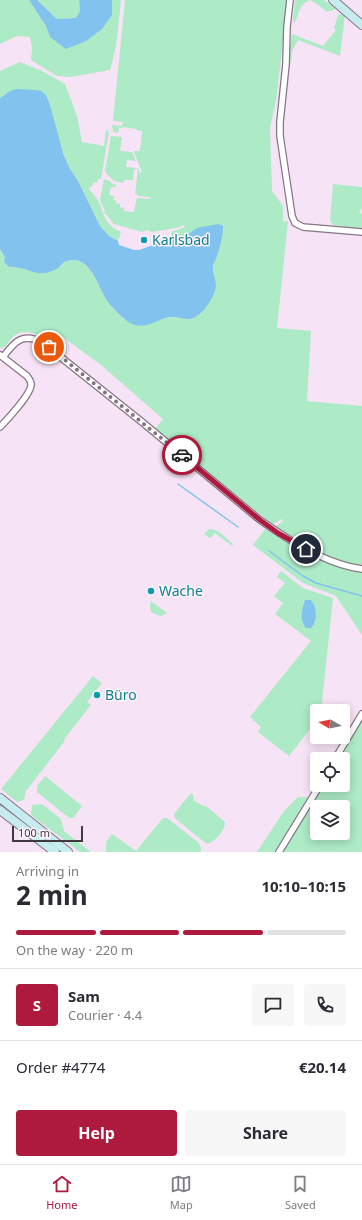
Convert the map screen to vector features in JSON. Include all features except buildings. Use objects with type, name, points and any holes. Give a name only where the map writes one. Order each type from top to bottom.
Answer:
[{"type":"main road","points":[[333,0],[362,25]]},
{"type":"main road","points":[[0,798],[68,852]]},
{"type":"main road","points":[[0,810],[55,852]]},
{"type":"street","points":[[290,0],[280,129],[283,158],[294,223],[304,227],[362,232]]},
{"type":"street","points":[[0,427],[27,395],[32,385],[27,376],[2,356],[22,338],[29,337],[36,339],[142,422],[260,520],[278,533],[306,549],[333,561],[356,569],[362,569]]},
{"type":"street","points":[[339,752],[362,714]]},
{"type":"street","points":[[279,852],[316,792]]},
{"type":"green space","points":[[0,0],[29,0],[46,26],[50,37],[112,15],[112,0],[121,0],[116,47],[110,70],[71,77],[57,76],[31,60],[32,48],[30,37],[17,36],[0,44]]},
{"type":"green space","points":[[37,0],[79,0],[80,11],[76,18],[57,19]]},
{"type":"green space","points":[[125,0],[288,0],[276,101],[270,128],[272,191],[283,206],[283,222],[288,221],[277,328],[311,331],[307,401],[362,406],[362,566],[350,564],[328,556],[295,540],[275,527],[283,521],[281,519],[272,525],[155,429],[163,419],[101,365],[56,332],[48,341],[33,333],[19,333],[10,340],[5,347],[0,348],[0,249],[5,257],[4,261],[10,267],[35,272],[62,266],[64,262],[73,260],[80,261],[91,271],[107,300],[124,319],[157,321],[168,317],[192,319],[206,306],[211,297],[213,267],[224,228],[194,230],[187,235],[172,239],[171,232],[185,227],[184,225],[176,228],[152,232],[148,230],[142,232],[114,224],[104,212],[105,211],[100,200],[104,179],[116,185],[116,187],[111,187],[109,195],[114,196],[113,200],[116,200],[116,203],[120,204],[120,207],[124,208],[124,211],[134,212],[137,198],[150,199],[150,197],[138,196],[135,194],[138,169],[134,169],[133,180],[124,180],[124,183],[114,181],[105,172],[111,136],[122,137],[120,151],[132,152],[136,161],[127,160],[126,167],[138,168],[140,173],[142,172],[134,151],[140,151],[142,131],[123,127],[119,128],[118,133],[113,132],[112,125],[122,126],[123,122],[113,121]]},
{"type":"green space","points":[[295,0],[310,0],[301,6],[295,23],[293,21]]},
{"type":"green space","points":[[310,0],[324,0],[336,9],[327,12]]},
{"type":"green space","points":[[338,15],[345,15],[340,56],[298,40],[292,51],[291,63],[288,61],[292,34],[323,46],[336,30],[334,28]]},
{"type":"green space","points":[[20,62],[42,71],[65,84],[77,116],[82,142],[104,146],[106,130],[108,130],[109,132],[101,179],[98,179],[97,183],[95,182],[89,189],[99,202],[108,223],[121,232],[118,241],[109,236],[100,226],[78,181],[69,167],[57,134],[10,91],[0,98],[0,71]]},
{"type":"green space","points":[[333,184],[362,187],[362,208],[359,212],[362,214],[362,229],[333,225],[330,220]]},
{"type":"green space","points":[[209,529],[216,530],[222,534],[233,544],[232,546],[215,533],[210,538],[204,534]]},
{"type":"green space","points":[[265,529],[312,556],[336,566],[362,573],[362,635],[336,596],[303,583],[253,545]]},
{"type":"green space","points":[[281,571],[303,588],[333,598],[322,704],[310,704],[310,729],[289,756],[258,732],[261,727],[250,717],[311,641],[275,614],[283,603],[274,596],[285,583],[277,577]]},
{"type":"green space","points":[[151,601],[167,613],[160,616],[151,612]]},
{"type":"green space","points":[[93,676],[102,683],[87,702],[91,705],[26,791],[24,800],[17,802],[1,789]]},
{"type":"green space","points":[[362,719],[362,852],[282,852],[310,805],[310,840],[350,840],[350,800],[313,800],[318,792],[350,792],[350,752],[342,752],[347,744],[350,744],[350,739]]},
{"type":"green space","points":[[45,776],[82,806],[73,818],[69,818],[37,792],[37,786]]},
{"type":"green space","points":[[191,793],[194,796],[193,800],[203,806],[206,806],[225,822],[220,835],[208,844],[175,818],[174,814]]},
{"type":"green space","points":[[298,797],[308,797],[275,852],[257,852],[284,811]]},
{"type":"green space","points":[[42,804],[61,819],[64,831],[91,852],[80,852],[31,815],[32,805]]},
{"type":"green space","points":[[163,818],[167,818],[199,843],[201,852],[106,852],[106,842],[112,834],[136,851]]},
{"type":"water","points":[[29,0],[37,0],[57,19],[76,18],[80,11],[79,0],[112,0],[112,15],[102,29],[86,41],[66,49],[50,37],[46,26]]},
{"type":"water","points":[[16,89],[41,91],[46,95],[63,153],[69,167],[78,181],[100,226],[109,236],[118,241],[119,245],[134,250],[139,250],[187,235],[197,228],[218,224],[223,226],[221,242],[213,266],[216,285],[211,300],[203,311],[194,318],[168,317],[148,325],[139,326],[124,319],[115,310],[108,302],[92,272],[80,261],[73,260],[64,262],[56,269],[41,273],[11,267],[6,264],[4,261],[5,257],[0,249],[0,98]]},
{"type":"water","points":[[305,600],[311,600],[316,614],[315,621],[311,628],[306,628],[302,621],[302,611]]},
{"type":"waterway","points":[[178,484],[238,527]]},
{"type":"waterway","points":[[269,551],[303,576],[316,583],[362,596]]},
{"type":"way so far","points":[[49,347],[182,455]]},
{"type":"place","name":"Karlsbad","points":[[144,240]]},
{"type":"place","name":"Wache","points":[[151,591]]},
{"type":"place","name":"Büro","points":[[97,695]]},
{"type":"route","points":[[182,455],[260,520],[278,533],[306,549]]}]
